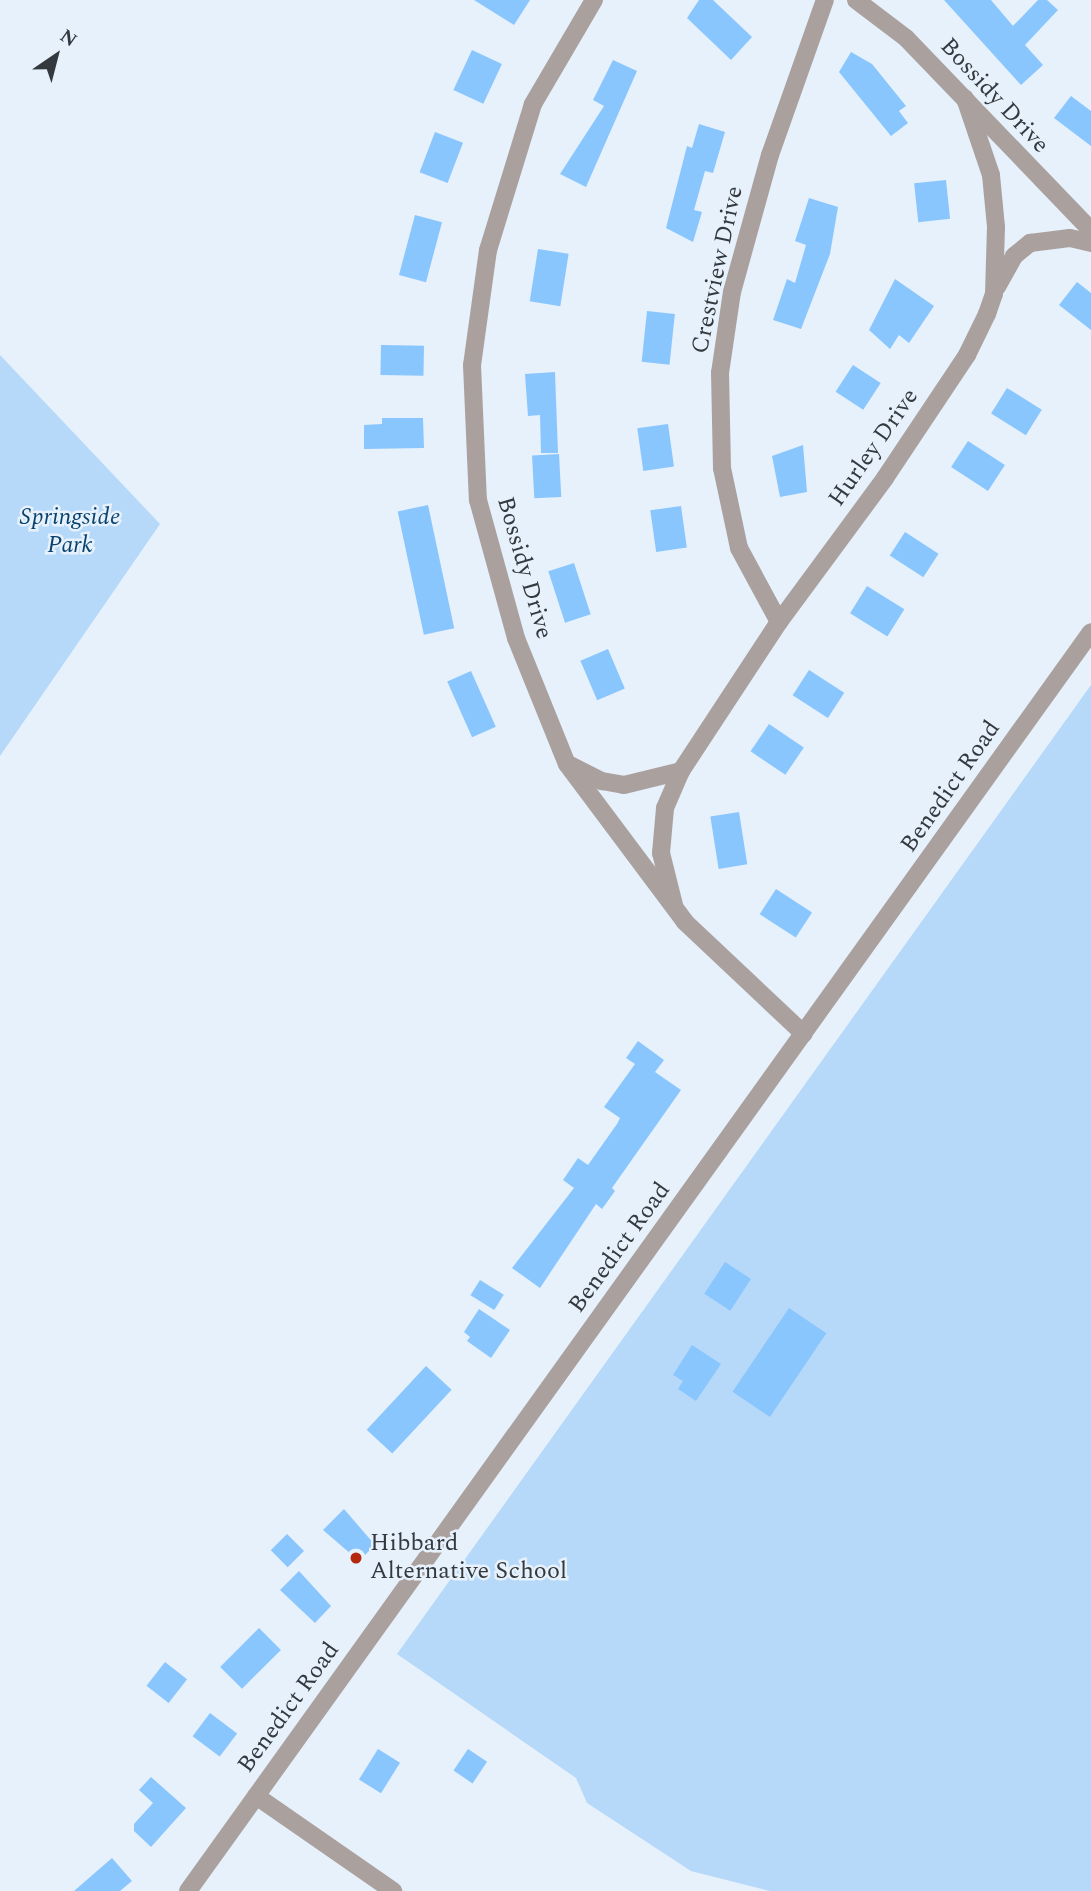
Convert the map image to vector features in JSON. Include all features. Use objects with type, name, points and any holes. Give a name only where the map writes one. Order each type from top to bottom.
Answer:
[{"type":"street","name":"Bossidy Drive","points":[[594,0],[533,104],[488,250],[472,365],[478,500],[516,638],[567,764],[675,909],[804,1034]]},
{"type":"street","name":"Crestview Drive","points":[[779,622],[739,548],[722,468],[720,373],[733,292],[769,155],[825,0]]},
{"type":"street","name":"Bossidy Drive","points":[[856,0],[906,38],[1091,230]]},
{"type":"street","name":"Hurley Drive","points":[[965,98],[991,175],[994,293]]},
{"type":"street","name":"Hurley Drive","points":[[779,622],[967,355],[994,293],[1014,256],[1031,243],[1070,238],[1091,243]]},
{"type":"street","points":[[675,909],[661,853],[665,808],[681,771],[779,622]]},
{"type":"street","name":"Benedict Road","points":[[188,1891],[1091,632]]},
{"type":"street","points":[[567,764],[602,781],[624,785],[681,771]]},
{"type":"street","points":[[256,1796],[393,1891]]},
{"type":"green space","name":"Springside Park","points":[[0,355],[160,524],[0,756]]},
{"type":"green space","points":[[1091,685],[1091,1891],[770,1891],[691,1871],[587,1803],[576,1778],[397,1654]]},
{"type":"building","points":[[474,0],[530,0],[514,25]]},
{"type":"building","points":[[699,0],[713,0],[752,37],[731,60],[687,18]]},
{"type":"building","points":[[944,0],[991,0],[1013,26],[1038,0],[1047,0],[1058,10],[1025,45],[1043,65],[1021,85]]},
{"type":"building","points":[[472,50],[502,64],[483,104],[453,90]]},
{"type":"building","points":[[851,52],[872,64],[906,106],[899,111],[908,123],[891,136],[839,72]]},
{"type":"building","points":[[613,60],[637,71],[586,187],[560,174],[604,106],[593,100]]},
{"type":"building","points":[[1071,96],[1091,111],[1091,146],[1054,118]]},
{"type":"building","points":[[699,124],[725,132],[713,173],[705,171],[694,210],[702,212],[693,242],[666,228],[687,146],[692,148]]},
{"type":"building","points":[[435,132],[463,143],[448,183],[420,172]]},
{"type":"building","points":[[946,180],[950,219],[918,222],[914,183]]},
{"type":"building","points":[[809,198],[838,207],[830,254],[801,329],[773,320],[787,279],[795,283],[806,245],[795,241]]},
{"type":"building","points":[[415,215],[442,222],[426,282],[399,275]]},
{"type":"building","points":[[538,249],[569,254],[560,306],[530,301]]},
{"type":"building","points":[[895,279],[934,306],[909,343],[899,335],[890,349],[869,330]]},
{"type":"building","points":[[1077,282],[1091,293],[1091,330],[1059,305]]},
{"type":"building","points":[[647,311],[675,314],[670,365],[642,362]]},
{"type":"building","points":[[381,345],[424,346],[423,376],[380,375]]},
{"type":"building","points":[[853,365],[881,383],[863,410],[836,392]]},
{"type":"building","points":[[555,372],[558,453],[541,453],[540,415],[528,416],[525,374]]},
{"type":"building","points":[[1007,388],[1042,410],[1026,435],[991,413]]},
{"type":"building","points":[[382,418],[423,418],[424,448],[364,449],[364,425],[382,424]]},
{"type":"building","points":[[668,424],[674,467],[643,471],[637,428]]},
{"type":"building","points":[[968,441],[1005,465],[988,491],[951,467]]},
{"type":"building","points":[[803,445],[807,492],[780,497],[772,456]]},
{"type":"building","points":[[559,454],[561,497],[534,498],[532,455]]},
{"type":"building","points":[[428,505],[454,628],[424,635],[398,511]]},
{"type":"building","points":[[681,506],[687,548],[656,552],[650,510]]},
{"type":"building","points":[[905,532],[939,554],[923,577],[890,555]]},
{"type":"building","points":[[574,563],[591,614],[565,623],[548,571]]},
{"type":"building","points":[[867,586],[904,609],[887,636],[850,613]]},
{"type":"building","points":[[608,649],[625,689],[597,700],[580,661]]},
{"type":"building","points":[[809,670],[844,693],[828,718],[793,695]]},
{"type":"building","points":[[471,671],[496,727],[472,737],[447,682]]},
{"type":"building","points":[[769,724],[804,747],[785,775],[751,751]]},
{"type":"building","points":[[739,812],[747,864],[719,869],[710,817]]},
{"type":"building","points":[[776,889],[812,912],[796,938],[760,914]]},
{"type":"building","points":[[638,1041],[664,1060],[655,1072],[681,1090],[612,1188],[615,1191],[602,1209],[596,1204],[540,1288],[512,1268],[574,1188],[563,1180],[578,1158],[588,1165],[617,1124],[620,1118],[604,1107],[635,1064],[626,1058]]},
{"type":"building","points":[[725,1262],[751,1279],[730,1311],[704,1294]]},
{"type":"building","points":[[480,1280],[504,1295],[494,1310],[470,1295]]},
{"type":"building","points":[[789,1308],[826,1333],[770,1417],[733,1392]]},
{"type":"building","points":[[479,1309],[510,1330],[491,1358],[467,1341],[470,1337],[464,1332]]},
{"type":"building","points":[[692,1345],[721,1364],[696,1401],[678,1389],[683,1381],[673,1375]]},
{"type":"building","points":[[426,1366],[452,1390],[392,1453],[367,1430]]},
{"type":"building","points":[[344,1509],[375,1545],[359,1561],[323,1530]]},
{"type":"building","points":[[287,1534],[304,1551],[288,1567],[271,1550]]},
{"type":"building","points":[[299,1571],[331,1606],[315,1623],[280,1590]]},
{"type":"building","points":[[259,1628],[281,1650],[242,1689],[220,1667]]},
{"type":"building","points":[[165,1662],[187,1679],[169,1703],[147,1686]]},
{"type":"building","points":[[210,1713],[237,1733],[220,1757],[193,1736]]},
{"type":"building","points":[[378,1749],[400,1763],[381,1793],[359,1780]]},
{"type":"building","points":[[468,1749],[487,1762],[473,1783],[453,1771]]},
{"type":"building","points":[[151,1777],[186,1808],[151,1847],[134,1831],[134,1824],[153,1803],[139,1790]]},
{"type":"building","points":[[112,1858],[132,1881],[120,1891],[74,1891]]},
{"type":"place","name":"Hibbard Alternative School","points":[[356,1558]]}]
